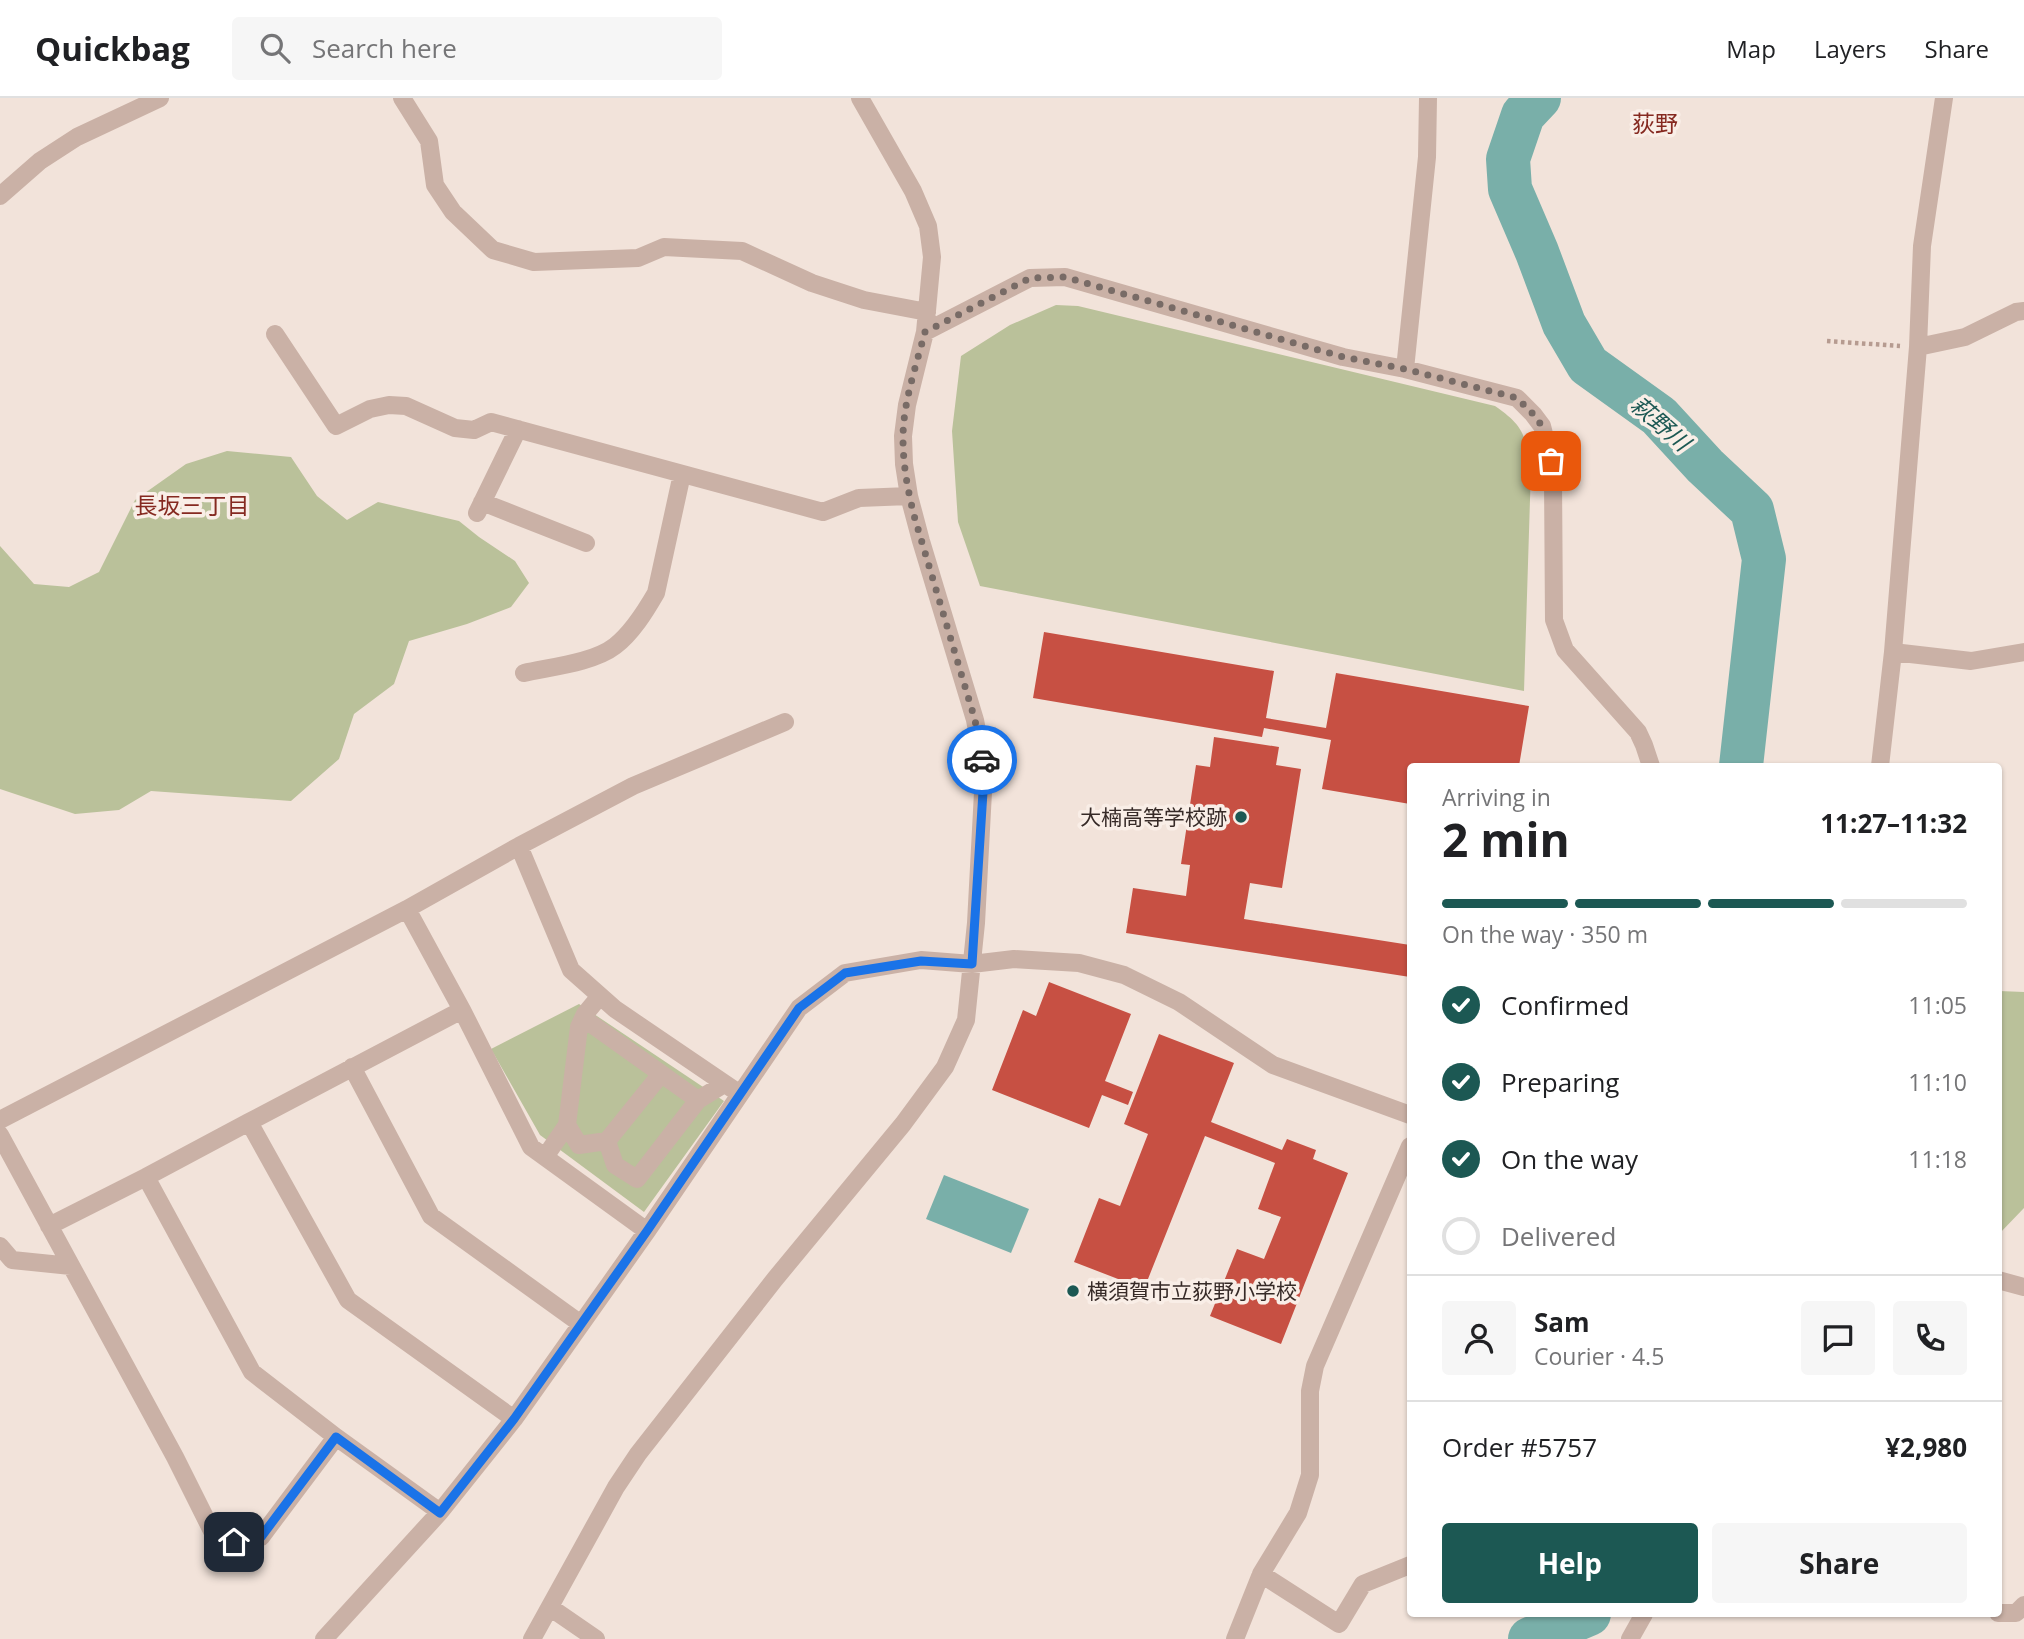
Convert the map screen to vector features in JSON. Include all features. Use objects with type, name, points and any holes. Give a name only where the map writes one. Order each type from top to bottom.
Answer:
[{"type":"street","points":[[0,196],[40,161],[77,137],[160,98]]},
{"type":"street","points":[[401,98],[429,141],[435,185],[453,212],[493,250],[534,262],[638,258],[664,247],[742,251],[825,288],[864,300],[927,312]]},
{"type":"street","points":[[532,1639],[638,1454],[775,1279],[903,1124],[945,1067],[966,1020],[983,792],[982,757],[975,720],[920,541],[904,464],[903,436],[907,405],[925,332],[932,257],[928,226],[913,191],[860,98]]},
{"type":"street","points":[[1405,369],[1427,157],[1428,98]]},
{"type":"street","points":[[1880,763],[1893,652],[1918,347],[1923,246],[1944,98]]},
{"type":"street","points":[[925,332],[1030,278],[1065,277],[1343,357],[1405,369],[1517,398],[1542,426],[1551,461],[1554,620],[1559,637],[1565,650],[1638,732],[1650,763]]},
{"type":"street","points":[[1918,347],[1965,337],[2016,312],[2024,312]]},
{"type":"street","points":[[275,334],[336,426],[370,409],[389,405],[406,406],[455,428],[474,430],[491,422],[823,512],[859,498],[909,496]]},
{"type":"street","points":[[518,429],[480,507],[586,542]]},
{"type":"street","points":[[524,673],[582,660],[614,647],[646,610],[656,593],[682,474]]},
{"type":"street","points":[[1893,652],[1972,661],[2024,652]]},
{"type":"street","points":[[0,1120],[407,909],[633,786],[785,722]]},
{"type":"street","points":[[519,846],[571,970],[615,1009],[740,1094]]},
{"type":"street","points":[[407,909],[462,1010],[531,1147],[647,1231]]},
{"type":"street","points":[[324,1639],[440,1513],[514,1419],[647,1231],[799,1008],[845,973],[921,961],[972,964],[1014,959],[1079,963],[1124,975],[1179,1002],[1273,1065],[1407,1114]]},
{"type":"street","points":[[545,1157],[567,1125],[579,1027],[600,996]]},
{"type":"street","points":[[49,1226],[462,1010]]},
{"type":"street","points":[[583,1018],[698,1100]]},
{"type":"street","points":[[352,1067],[431,1216],[582,1324]]},
{"type":"street","points":[[567,1125],[579,1145],[607,1141],[661,1074]]},
{"type":"street","points":[[607,1141],[615,1165],[637,1179],[698,1100],[724,1084]]},
{"type":"street","points":[[249,1122],[348,1300],[514,1419]]},
{"type":"street","points":[[0,1135],[175,1457],[212,1531],[234,1542],[261,1537],[336,1437]]},
{"type":"street","points":[[1235,1639],[1261,1574],[1298,1513],[1310,1475],[1310,1391],[1315,1366],[1407,1153]]},
{"type":"street","points":[[146,1177],[252,1372],[440,1513]]},
{"type":"street","points":[[0,1245],[12,1260],[71,1266]]},
{"type":"street","points":[[2002,1281],[2024,1287]]},
{"type":"street","points":[[1261,1574],[1339,1624],[1363,1584],[1407,1566]]},
{"type":"street","points":[[2002,1613],[2016,1613],[2024,1605]]},
{"type":"street","points":[[551,1608],[596,1639]]},
{"type":"street","points":[[1630,1639],[1642,1617]]},
{"type":"path","points":[[1827,341],[1918,347]]},
{"type":"green space","points":[[1056,305],[1078,306],[1495,406],[1505,413],[1522,432],[1531,468],[1524,691],[980,586],[958,522],[952,431],[961,356],[1010,325]]},
{"type":"green space","points":[[227,451],[291,457],[317,496],[347,520],[378,502],[459,521],[515,561],[529,583],[511,607],[467,624],[409,641],[394,684],[354,714],[339,759],[291,801],[151,791],[119,810],[75,814],[0,789],[0,546],[34,584],[69,587],[99,572],[135,500],[186,464]]},
{"type":"green space","points":[[2002,991],[2024,992],[2024,1208],[2002,1231]]},
{"type":"green space","points":[[579,1004],[724,1101],[644,1212],[540,1135],[491,1049]]},
{"type":"water","points":[[944,1175],[1029,1209],[1011,1253],[926,1219]]},
{"type":"building","points":[[1044,632],[1274,671],[1266,718],[1326,728],[1336,673],[1529,706],[1520,763],[1407,763],[1407,803],[1322,789],[1331,740],[1264,728],[1262,737],[1033,698]]},
{"type":"building","name":"大楠高等学校跡","points":[[1214,737],[1279,747],[1276,765],[1301,769],[1282,888],[1250,883],[1244,919],[1407,945],[1407,977],[1126,933],[1133,888],[1186,896],[1190,865],[1181,864],[1196,765],[1210,767]]},
{"type":"building","points":[[1049,982],[1131,1014],[1105,1081],[1133,1092],[1128,1105],[1102,1095],[1089,1128],[992,1090],[1023,1010],[1036,1016]]},
{"type":"building","points":[[1159,1034],[1234,1063],[1211,1122],[1282,1150],[1287,1139],[1316,1150],[1313,1159],[1348,1173],[1281,1344],[1210,1316],[1237,1249],[1264,1259],[1281,1217],[1258,1209],[1275,1163],[1205,1136],[1144,1289],[1074,1262],[1099,1198],[1120,1206],[1148,1134],[1124,1124]]},
{"type":"waterway","name":"萩野川","points":[[1539,98],[1523,115],[1508,159],[1510,189],[1564,324],[1588,365],[1659,416],[1705,466],[1752,510],[1764,559],[1741,763]]},
{"type":"waterway","name":"萩野川","points":[[1530,1639],[1582,1617]]},
{"type":"way so far","points":[[982,760],[975,720],[920,541],[904,464],[903,436],[907,405],[925,332],[1030,278],[1065,277],[1343,357],[1405,369],[1517,398],[1542,426],[1551,461]]},
{"type":"place","name":"大楠高等学校跡","points":[[1241,817]]},
{"type":"place","name":"横須賀市立荻野小学校","points":[[1073,1291]]},
{"type":"district","name":"荻野","points":[[1655,123]]},
{"type":"district","name":"長坂三丁目","points":[[192,505]]},
{"type":"route","points":[[234,1542],[261,1537],[336,1437],[440,1513],[514,1419],[647,1231],[799,1008],[845,973],[921,961],[972,964],[983,792],[982,760]]}]
